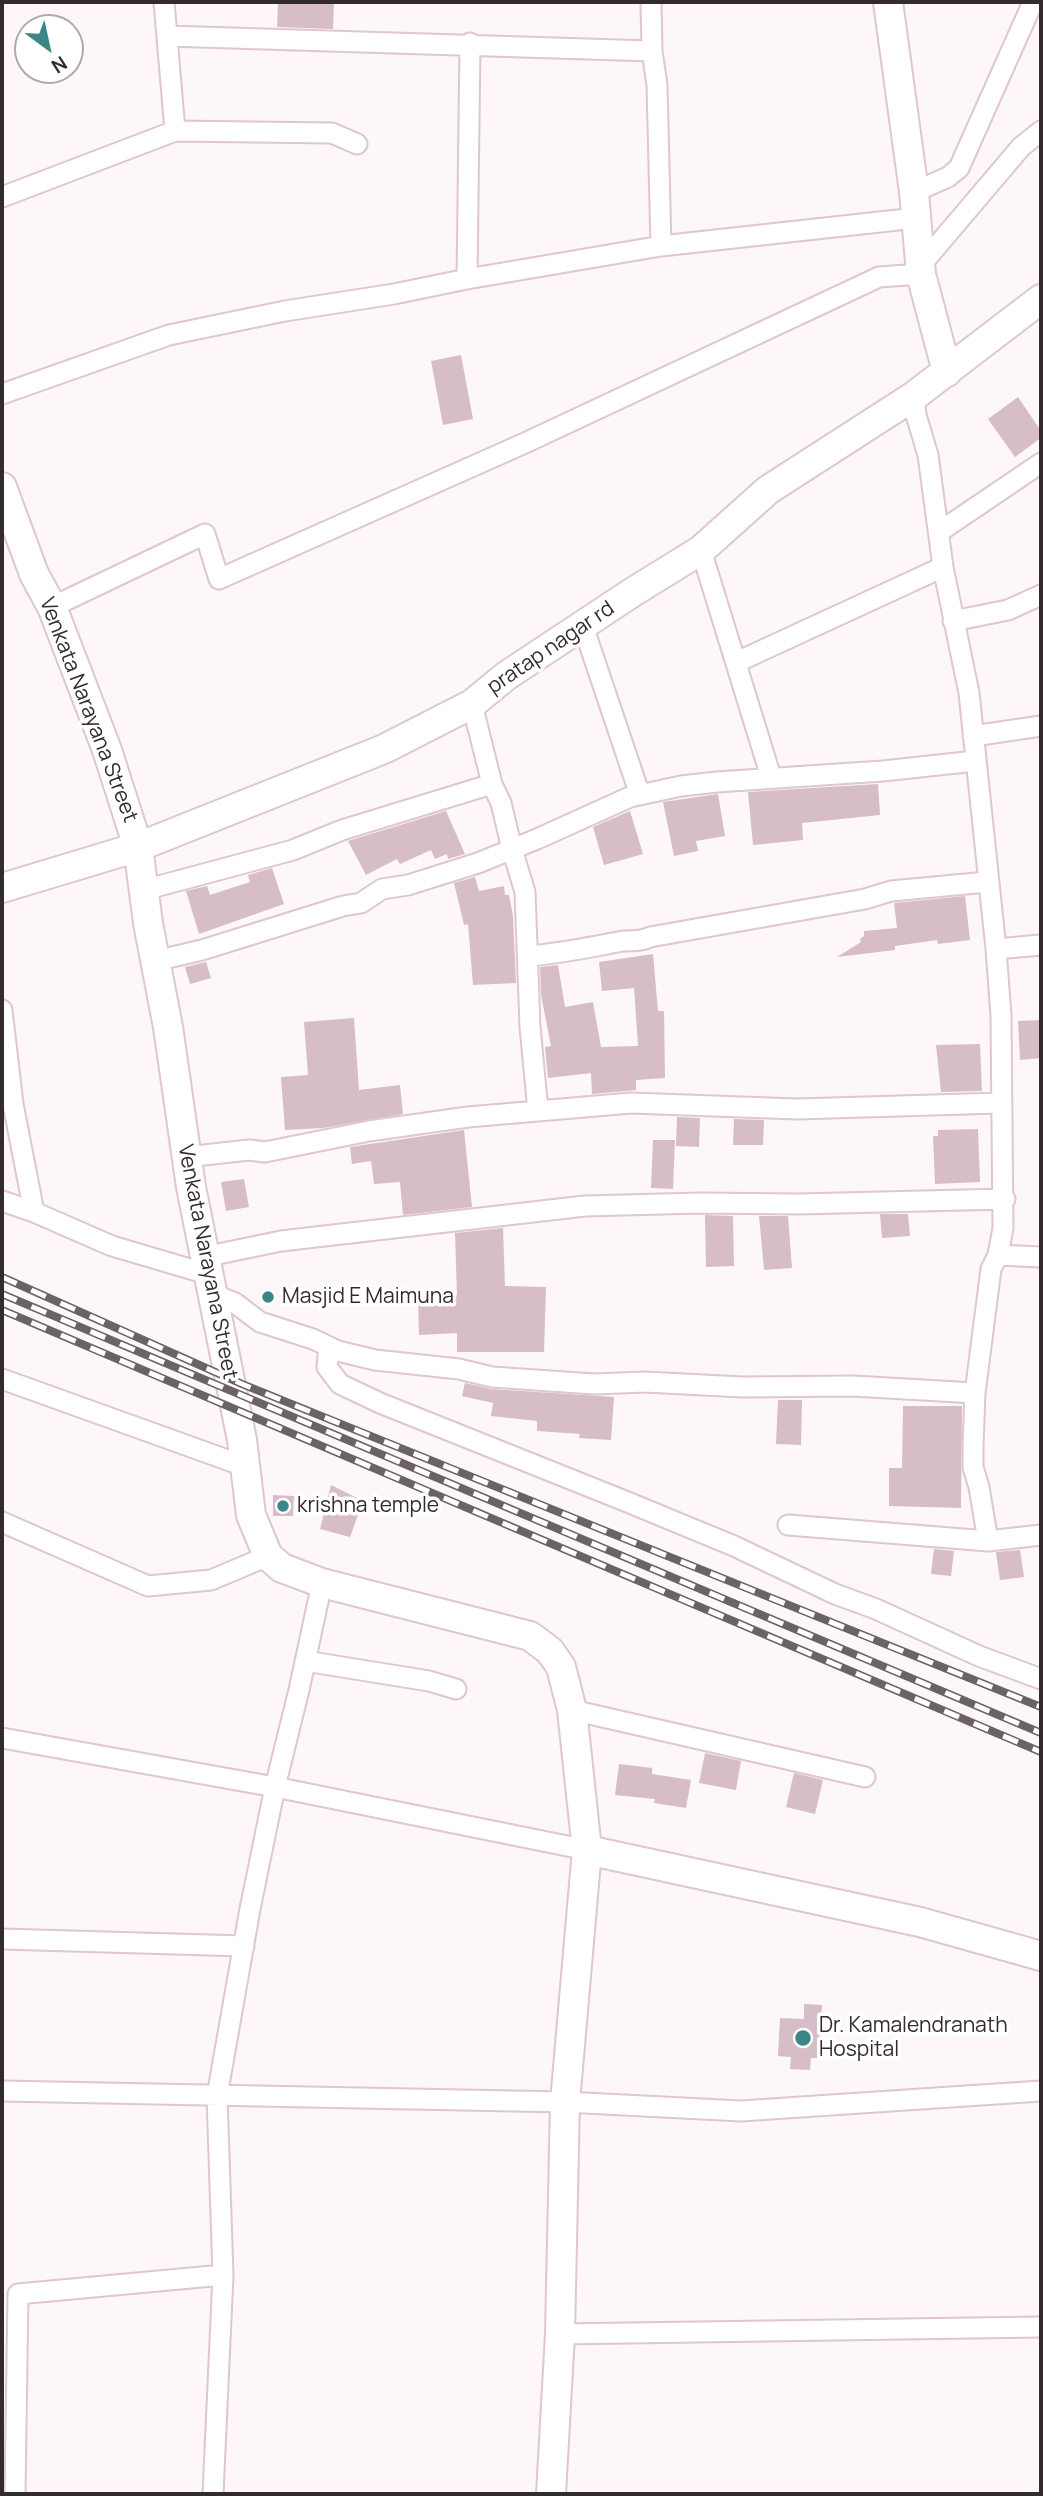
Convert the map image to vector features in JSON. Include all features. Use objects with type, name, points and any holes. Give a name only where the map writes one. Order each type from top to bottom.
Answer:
[{"type":"street","points":[[164,2],[175,131]]},
{"type":"street","points":[[651,2],[652,51],[657,85],[661,246]]},
{"type":"street","points":[[888,2],[915,205],[920,270],[947,372]]},
{"type":"street","points":[[2,394],[169,335],[285,311],[394,294],[467,279],[915,205],[959,168],[1032,2]]},
{"type":"street","points":[[167,36],[470,43],[652,51]]},
{"type":"street","points":[[467,279],[470,43]]},
{"type":"street","points":[[2,197],[175,131],[332,133],[357,144]]},
{"type":"street","points":[[52,607],[205,534],[219,579],[526,443],[879,277],[920,270],[1021,147],[1041,131]]},
{"type":"street","name":"pratap nagar rd","points":[[2,888],[138,847],[384,749],[472,704],[506,676],[701,550],[768,490],[914,396],[1041,299]]},
{"type":"street","points":[[914,396],[916,415],[928,455],[943,567],[969,693],[996,949],[1005,1199],[998,1255],[991,1269],[975,1393],[973,1467],[988,1541]]},
{"type":"street","points":[[939,533],[1041,463]]},
{"type":"street","name":"Venkata Narayana Street","points":[[2,487],[34,574],[52,607],[107,750],[138,847],[168,1027],[186,1157],[242,1440],[251,1515],[268,1556]]},
{"type":"street","points":[[701,550],[771,777]]},
{"type":"street","points":[[737,662],[943,567]]},
{"type":"street","points":[[953,621],[1008,610],[1041,594]]},
{"type":"street","points":[[583,626],[640,795]]},
{"type":"street","points":[[472,704],[492,784],[501,803],[526,892],[530,1027],[538,1111]]},
{"type":"street","points":[[973,736],[1041,726]]},
{"type":"street","points":[[155,961],[202,950],[343,906],[361,903],[382,890],[408,885],[478,863],[537,839],[621,799],[681,786],[771,777],[883,771],[975,761]]},
{"type":"street","points":[[144,890],[293,850],[342,830],[492,784]]},
{"type":"street","points":[[527,956],[624,941],[643,941],[650,937],[865,899],[891,891],[987,882]]},
{"type":"street","points":[[996,949],[1041,945]]},
{"type":"street","points":[[2,1010],[13,1104],[34,1212]]},
{"type":"street","points":[[186,1157],[249,1150],[265,1152],[289,1145],[468,1117],[654,1102],[767,1108],[1000,1103]]},
{"type":"street","points":[[208,1274],[281,1241],[585,1206],[1005,1199]]},
{"type":"street","points":[[2,1201],[111,1246],[208,1274],[235,1303],[260,1322],[313,1339],[338,1351],[375,1360],[459,1369],[492,1377],[594,1384],[645,1382],[742,1387],[853,1386],[975,1393]]},
{"type":"street","points":[[998,1255],[1041,1257]]},
{"type":"street","points":[[338,1351],[328,1356],[327,1367],[340,1384],[362,1396],[734,1546],[968,1652],[1041,1679]]},
{"type":"street","points":[[2,1379],[244,1466]]},
{"type":"street","points":[[2,1522],[148,1586],[211,1580],[268,1556],[282,1568],[322,1583],[530,1636],[550,1651],[561,1667],[572,1710],[587,1850],[565,2102],[560,2334],[551,2494]]},
{"type":"street","points":[[788,1525],[988,1541],[1041,1535]]},
{"type":"street","points":[[214,2494],[223,2274],[217,2096],[275,1787],[322,1583]]},
{"type":"street","points":[[305,1661],[429,1681],[456,1689]]},
{"type":"street","points":[[572,1710],[865,1777]]},
{"type":"street","points":[[2,1738],[275,1787],[587,1850],[920,1923],[1041,1956]]},
{"type":"street","points":[[2,1939],[244,1946]]},
{"type":"street","points":[[2,2091],[565,2102],[741,2111],[1041,2091]]},
{"type":"street","points":[[15,2494],[10,2295],[223,2274]]},
{"type":"street","points":[[560,2334],[1041,2327]]},
{"type":"building","points":[[278,2],[334,2],[333,29],[277,27]]},
{"type":"building","points":[[461,355],[473,419],[443,425],[431,361]]},
{"type":"building","points":[[1018,397],[1041,431],[1041,438],[1015,457],[988,419]]},
{"type":"building","points":[[878,784],[880,815],[802,823],[803,840],[753,845],[748,792]]},
{"type":"building","points":[[718,794],[725,836],[696,841],[698,851],[674,856],[663,802]]},
{"type":"building","points":[[446,811],[465,854],[448,859],[447,854],[435,859],[431,850],[400,864],[397,859],[366,875],[348,841]]},
{"type":"building","points":[[630,811],[643,854],[604,865],[593,827]]},
{"type":"building","points":[[272,868],[284,904],[199,934],[186,891],[207,886],[210,895],[250,882],[248,875]]},
{"type":"building","points":[[475,877],[479,891],[504,886],[505,895],[509,895],[513,916],[516,983],[473,985],[468,924],[464,925],[454,883]]},
{"type":"building","points":[[965,896],[970,940],[938,944],[937,940],[895,946],[895,950],[837,957],[861,942],[864,931],[897,928],[894,903]]},
{"type":"building","points":[[653,954],[658,1011],[664,1011],[665,1078],[636,1080],[636,1090],[592,1094],[591,1073],[548,1078],[545,1047],[551,1046],[541,995],[540,967],[558,965],[565,1007],[593,1002],[601,1047],[638,1046],[634,988],[602,991],[599,962]]},
{"type":"building","points":[[206,962],[211,978],[190,984],[185,967]]},
{"type":"building","points":[[354,1018],[359,1090],[400,1085],[403,1114],[323,1128],[285,1130],[281,1077],[308,1075],[304,1022]]},
{"type":"building","points":[[1041,1020],[1041,1058],[1020,1060],[1018,1021]]},
{"type":"building","points":[[980,1044],[982,1091],[941,1092],[936,1045]]},
{"type":"building","points":[[677,1117],[700,1118],[699,1147],[676,1146]]},
{"type":"building","points":[[734,1119],[764,1120],[763,1145],[733,1145]]},
{"type":"building","points":[[978,1129],[980,1182],[935,1184],[933,1136],[938,1136],[938,1130]]},
{"type":"building","points":[[464,1130],[472,1207],[403,1215],[400,1182],[374,1184],[371,1161],[352,1164],[350,1147]]},
{"type":"building","points":[[653,1140],[675,1140],[673,1189],[651,1188]]},
{"type":"building","points":[[244,1179],[249,1207],[226,1211],[221,1182]]},
{"type":"building","points":[[880,1214],[908,1214],[910,1236],[882,1238]]},
{"type":"building","points":[[705,1215],[733,1216],[734,1266],[706,1267]]},
{"type":"building","points":[[759,1216],[788,1216],[792,1268],[764,1270]]},
{"type":"building","points":[[503,1228],[505,1286],[546,1287],[544,1352],[457,1352],[457,1333],[419,1335],[418,1297],[457,1295],[455,1233]]},
{"type":"building","points":[[465,1383],[491,1389],[614,1397],[611,1440],[579,1438],[580,1434],[537,1431],[537,1421],[491,1416],[493,1403],[462,1396]]},
{"type":"building","points":[[778,1400],[802,1400],[801,1445],[776,1444]]},
{"type":"building","points":[[903,1406],[962,1406],[961,1508],[889,1506],[889,1468],[902,1468]]},
{"type":"building","points":[[331,1485],[363,1501],[350,1537],[320,1529]]},
{"type":"building","name":"krishna temple","points":[[273,1495],[294,1496],[293,1516],[273,1516]]},
{"type":"building","points":[[934,1549],[954,1551],[951,1576],[931,1574]]},
{"type":"building","points":[[1020,1550],[1024,1577],[1000,1580],[996,1552]]},
{"type":"building","points":[[705,1753],[741,1761],[736,1790],[699,1783]]},
{"type":"building","points":[[619,1764],[652,1768],[652,1774],[691,1780],[686,1808],[654,1803],[655,1799],[615,1795]]},
{"type":"building","points":[[794,1773],[823,1780],[815,1814],[786,1807]]},
{"type":"building","points":[[804,2004],[822,2005],[819,2058],[811,2058],[810,2070],[790,2069],[791,2057],[778,2056],[780,2018],[804,2019]]},
{"type":"railway","points":[[2,1277],[242,1384],[1041,1707]]},
{"type":"railway","points":[[2,1294],[1041,1733]]},
{"type":"railway","points":[[2,1310],[1041,1752]]},
{"type":"place","name":"Masjid E Maimuna","points":[[268,1297]]},
{"type":"place","name":"krishna temple","points":[[283,1506]]},
{"type":"place","name":"Dr. Kamalendranath Hospital","points":[[803,2038]]}]
